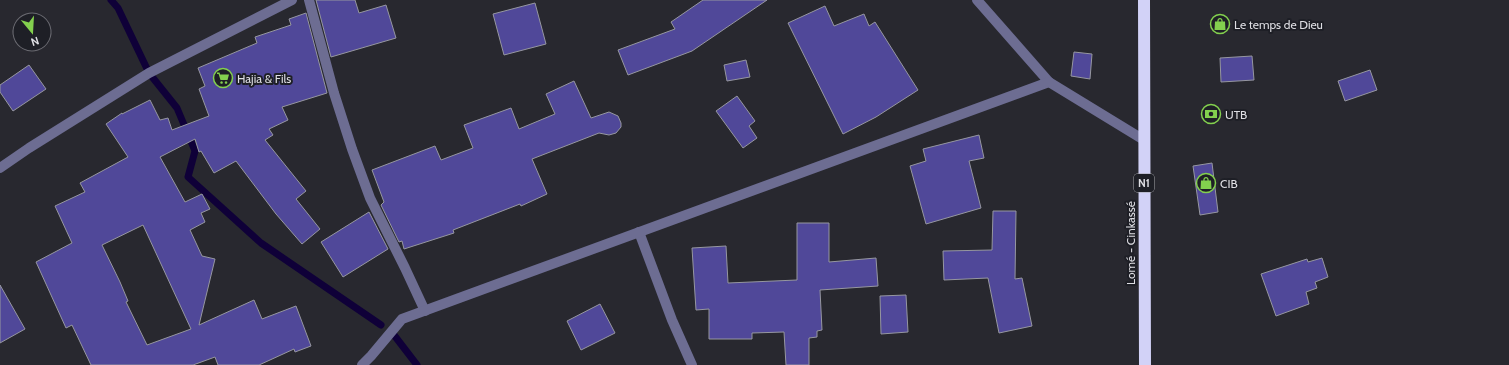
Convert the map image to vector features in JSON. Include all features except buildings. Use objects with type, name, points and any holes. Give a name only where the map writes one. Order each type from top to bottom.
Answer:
[{"type":"highway","name":"Lomé - Cinkassé","points":[[1144,0],[1145,365]]},
{"type":"street","points":[[0,168],[29,148],[149,73],[292,0]]},
{"type":"street","points":[[309,0],[334,93],[370,198],[425,311]]},
{"type":"street","points":[[977,0],[1049,82],[1144,140]]},
{"type":"street","points":[[362,365],[402,319],[1049,82]]},
{"type":"street","points":[[639,232],[672,320],[692,365]]},
{"type":"waterway","points":[[111,0],[118,8],[149,73],[177,108],[195,151],[188,177],[261,243],[381,325]]},
{"type":"waterway","points":[[394,335],[417,365]]},
{"type":"place","name":"Le temps de Dieu","points":[[1220,24]]},
{"type":"place","name":"Hajia & Fils","points":[[223,78]]},
{"type":"place","name":"UTB","points":[[1211,114]]},
{"type":"place","name":"CIB","points":[[1206,183]]}]
